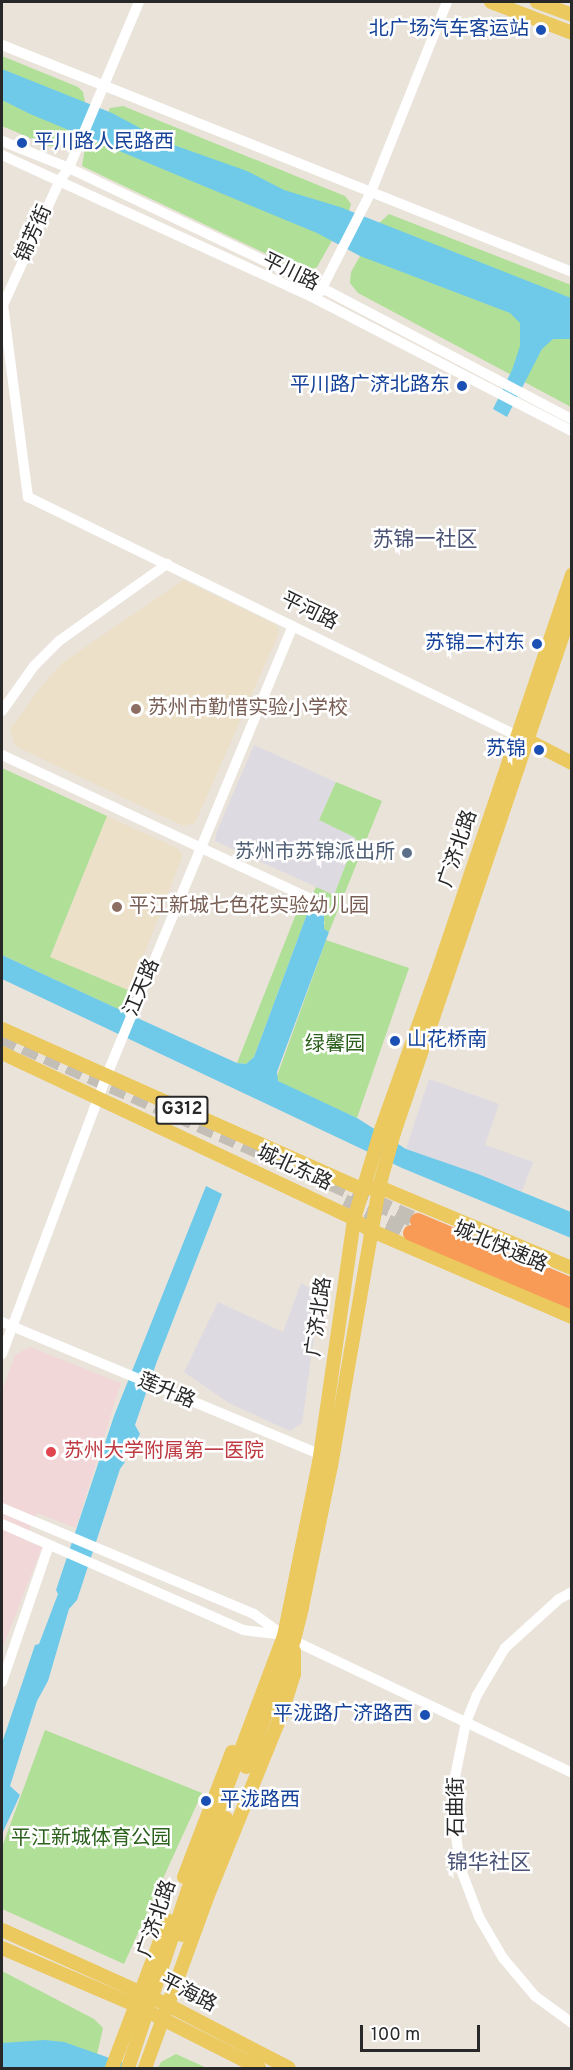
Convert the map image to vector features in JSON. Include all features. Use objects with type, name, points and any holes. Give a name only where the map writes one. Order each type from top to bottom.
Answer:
[{"type":"highway","name":"城北快速路","points":[[572,1286],[415,1227],[572,1301]]},
{"type":"main road","points":[[491,2],[572,33]]},
{"type":"main road","points":[[537,2],[572,15]]},
{"type":"main road","name":"广济北路","points":[[326,1457],[354,1219],[362,1189],[372,1160],[388,1130],[522,738],[572,575]]},
{"type":"main road","name":"广济北路","points":[[522,738],[572,608]]},
{"type":"main road","name":"平河路","points":[[522,738],[572,763]]},
{"type":"main road","name":"城北东路","points":[[2,1029],[362,1189]]},
{"type":"main road","name":"城北东路","points":[[2,1053],[354,1219],[370,1230],[572,1317]]},
{"type":"main road","name":"广济北路","points":[[135,2068],[233,1789],[289,1638],[384,1169],[388,1130]]},
{"type":"main road","points":[[362,1189],[379,1187],[572,1268]]},
{"type":"main road","points":[[112,2068],[197,1838],[264,1666],[289,1638]]},
{"type":"main road","points":[[145,2068],[206,1900],[280,1718],[294,1674],[289,1638]]},
{"type":"main road","name":"广济北路","points":[[128,2068],[188,1890],[233,1789]]},
{"type":"main road","name":"平海路","points":[[2,1930],[166,2012],[289,2068]]},
{"type":"main road","name":"平海路","points":[[2,1948],[139,1999]]},
{"type":"main road","name":"平海路","points":[[166,2012],[259,2068]]},
{"type":"street","name":"锦芳街","points":[[28,497],[3,305],[60,180],[69,168],[139,2]]},
{"type":"street","points":[[316,299],[371,192],[447,2]]},
{"type":"street","points":[[2,45],[572,272]]},
{"type":"street","name":"平川路","points":[[2,141],[69,168],[322,288],[497,388]]},
{"type":"street","name":"平川路","points":[[2,155],[316,299],[521,400],[572,431]]},
{"type":"street","name":"平川路","points":[[521,400],[572,419]]},
{"type":"street","name":"平河路","points":[[28,497],[522,738]]},
{"type":"street","points":[[2,711],[34,666],[59,641],[167,564]]},
{"type":"street","name":"江天路","points":[[2,1354],[98,1097],[293,626]]},
{"type":"street","points":[[2,755],[320,903]]},
{"type":"street","name":"莲升路","points":[[2,1322],[326,1457]]},
{"type":"street","points":[[2,1508],[254,1614],[289,1638],[572,1773]]},
{"type":"street","points":[[2,1524],[243,1630],[289,1638]]},
{"type":"street","points":[[2,1682],[49,1545]]},
{"type":"street","name":"石曲街","points":[[572,1592],[559,1599],[505,1648],[466,1722],[455,1777],[454,1818],[460,1867],[479,1917],[503,1958],[535,1996],[572,2023]]},
{"type":"shaded area","name":"苏州市勤惜实验小学校","points":[[183,580],[272,623],[277,626],[279,633],[195,823],[183,826],[15,746],[10,729],[39,689],[62,663]]},
{"type":"shaded area","points":[[254,745],[336,782],[319,820],[356,837],[334,895],[215,841],[217,831]]},
{"type":"shaded area","name":"平江新城七色花实验幼儿园","points":[[107,816],[179,849],[183,855],[130,991],[50,957]]},
{"type":"shaded area","points":[[429,1079],[499,1104],[485,1145],[533,1162],[522,1191],[406,1149]]},
{"type":"shaded area","points":[[301,1283],[320,1294],[302,1423],[290,1431],[229,1403],[184,1372],[218,1302],[283,1332]]},
{"type":"shaded area","name":"苏州大学附属第一医院","points":[[30,1347],[121,1383],[76,1528],[37,1513],[25,1540],[42,1547],[2,1649],[2,1391],[15,1355]]},
{"type":"green space","points":[[2,56],[78,87],[83,92],[85,102],[65,147],[49,146],[2,126]]},
{"type":"green space","points":[[123,106],[345,196],[351,204],[349,211],[317,267],[309,271],[298,269],[82,166],[85,148],[94,141],[110,108]]},
{"type":"green space","points":[[389,214],[571,285],[571,407],[358,293],[350,283],[351,272],[379,223]]},
{"type":"green space","points":[[2,768],[107,816],[50,957],[130,991],[122,1011],[2,955]]},
{"type":"green space","points":[[336,782],[382,801],[329,932],[323,929],[325,922],[307,914],[254,1057],[246,1064],[237,1063],[300,904],[307,906],[316,887],[334,895],[356,838],[319,820]]},
{"type":"green space","name":"绿馨园","points":[[326,940],[409,968],[357,1118],[285,1086],[276,1079]]},
{"type":"green space","name":"平江新城体育公园","points":[[45,1730],[202,1793],[124,1964],[2,1909],[2,1847]]},
{"type":"green space","points":[[2,1971],[94,2019],[103,2028],[94,2068],[2,2068]]},
{"type":"green space","points":[[176,2054],[207,2068],[158,2068],[161,2062]]},
{"type":"water","points":[[2,69],[112,113],[168,143],[247,171],[284,190],[340,207],[571,298],[571,339],[553,339],[542,349],[507,417],[493,409],[512,370],[520,346],[520,323],[510,313],[360,256],[317,233],[30,114],[2,100]]},
{"type":"water","points":[[312,908],[324,914],[324,929],[329,932],[277,1072],[278,1081],[357,1118],[406,1149],[478,1174],[571,1212],[571,1238],[402,1168],[2,979],[2,955],[237,1063],[246,1064],[254,1057],[307,914]]},
{"type":"water","points":[[206,1186],[222,1194],[156,1364],[135,1425],[140,1434],[136,1442],[132,1439],[119,1457],[125,1462],[120,1469],[77,1600],[69,1609],[48,1681],[37,1701],[10,1786],[20,1795],[2,1834],[2,1743],[35,1645],[39,1644],[58,1594],[56,1590],[114,1416]]},
{"type":"water","points":[[45,2040],[64,2042],[138,2068],[2,2068],[2,2043]]},
{"type":"tunnel","points":[[2,1037],[418,1221]]},
{"type":"tunnel","points":[[344,1202],[411,1233]]},
{"type":"place","name":"北广场汽车客运站","points":[[541,30]]},
{"type":"place","name":"平川路人民路西","points":[[22,143]]},
{"type":"place","name":"平川路广济北路东","points":[[462,386]]},
{"type":"place","name":"苏锦二村东","points":[[537,644]]},
{"type":"place","name":"苏州市勤惜实验小学校","points":[[136,709]]},
{"type":"place","name":"苏锦","points":[[539,750]]},
{"type":"place","name":"苏州市苏锦派出所","points":[[407,853]]},
{"type":"place","name":"平江新城七色花实验幼儿园","points":[[117,907]]},
{"type":"place","name":"山花桥南","points":[[395,1041]]},
{"type":"place","name":"苏州大学附属第一医院","points":[[51,1452]]},
{"type":"place","name":"平泷路广济路西","points":[[425,1715]]},
{"type":"place","name":"平泷路西","points":[[206,1801]]},
{"type":"district","name":"苏锦一社区","points":[[425,541]]},
{"type":"district","name":"锦华社区","points":[[489,1864]]}]
